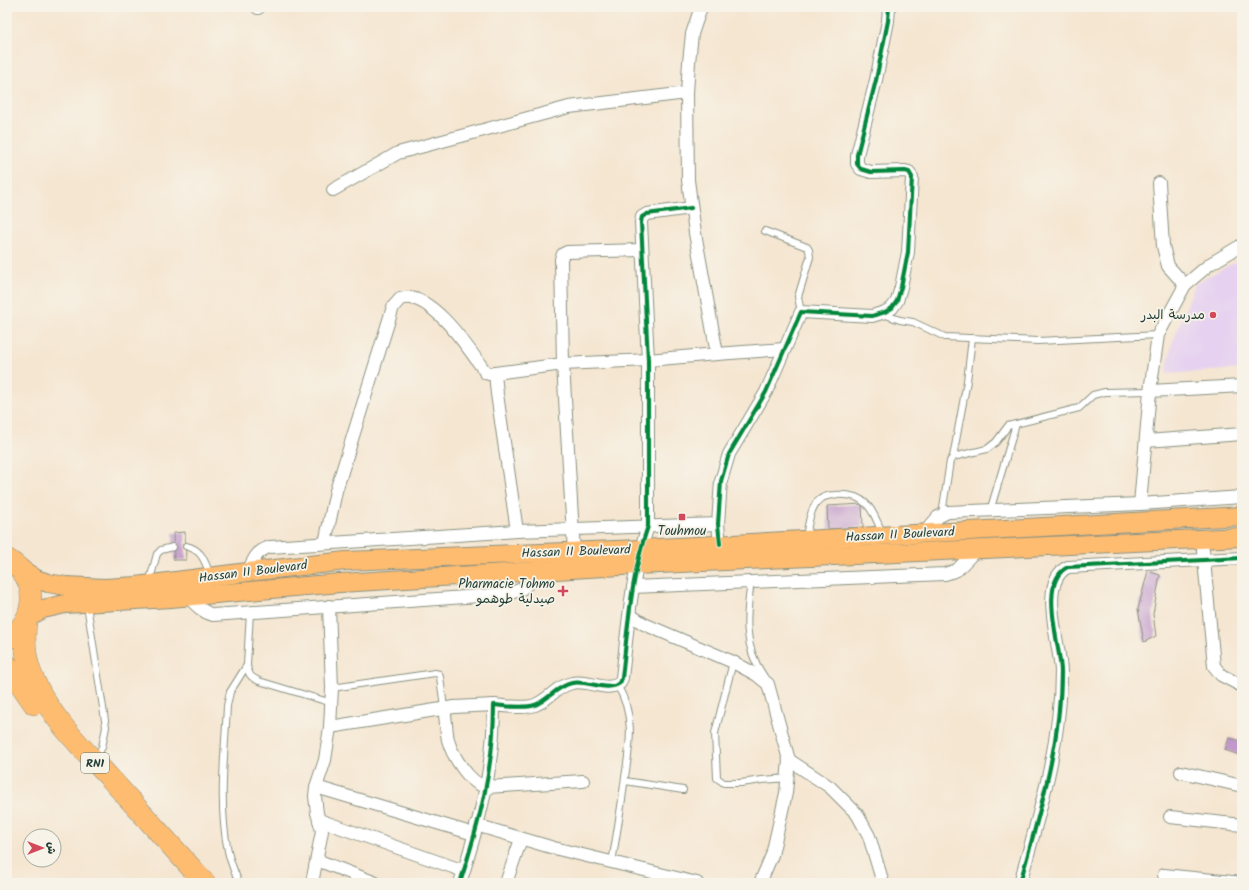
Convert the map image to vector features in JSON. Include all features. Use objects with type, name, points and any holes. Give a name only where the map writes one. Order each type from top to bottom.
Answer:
[{"type":"highway","name":"RN1","points":[[10,561],[24,574],[30,587],[31,602],[24,640],[26,653],[35,682],[42,696],[59,721],[94,761],[206,883]]},
{"type":"highway","points":[[7,640],[17,632],[27,619]]},
{"type":"highway","name":"RN1","points":[[7,665],[43,716],[191,883]]},
{"type":"main road","name":"Hassan II Boulevard","points":[[10,561],[36,579],[56,585],[105,588],[212,577],[346,560],[574,552],[638,557],[884,545],[924,533],[1242,516]]},
{"type":"main road","name":"Hassan II Boulevard","points":[[27,619],[35,612],[55,605],[318,585],[542,572],[720,544],[805,540],[976,549],[1242,537]]},
{"type":"street","points":[[701,7],[692,34],[689,62],[687,93],[688,180],[695,233],[717,354]]},
{"type":"street","points":[[720,544],[718,524],[721,481],[729,454],[766,392],[801,312],[872,316],[892,308],[897,301],[908,252],[912,177],[909,172],[905,171],[871,172],[861,169],[857,164],[857,155],[876,80],[888,21],[889,7]]},
{"type":"street","points":[[333,190],[398,153],[569,107],[687,93]]},
{"type":"street","points":[[1159,183],[1163,246],[1168,266],[1185,285]]},
{"type":"street","points":[[330,727],[454,706],[530,706],[535,705],[564,686],[572,683],[580,682],[611,687],[620,683],[622,678],[638,557],[648,526],[648,360],[640,222],[642,217],[647,214],[691,208]]},
{"type":"street","points":[[1140,504],[1150,391],[1158,335],[1185,285],[1210,264],[1242,245]]},
{"type":"street","points":[[574,552],[563,364],[561,259],[563,254],[567,252],[642,250]]},
{"type":"street","points":[[325,543],[336,491],[393,307],[400,299],[412,297],[434,309],[456,330],[486,373],[489,374],[563,364],[648,360],[784,349]]},
{"type":"street","points":[[495,373],[516,531]]},
{"type":"street","points":[[1150,391],[1242,386]]},
{"type":"street","points":[[1146,441],[1242,434]]},
{"type":"street","points":[[924,533],[942,514],[948,512],[1140,504],[1242,497]]},
{"type":"street","points":[[248,572],[255,556],[259,551],[266,548],[516,531],[718,524]]},
{"type":"street","points":[[1202,539],[1214,666],[1221,675],[1242,686]]},
{"type":"street","points":[[633,587],[945,574],[957,570],[976,549]]},
{"type":"street","points":[[1020,883],[1042,803],[1058,731],[1061,672],[1060,652],[1052,614],[1052,600],[1057,575],[1061,570],[1068,567],[1242,558]]},
{"type":"street","points":[[187,596],[208,614],[250,612],[507,594],[520,590],[542,572]]},
{"type":"street","points":[[312,883],[322,831],[315,803],[316,787],[325,760],[332,703],[329,606]]},
{"type":"street","points":[[630,615],[650,626],[734,662],[757,675],[768,684],[789,760],[789,778],[772,855],[760,883]]},
{"type":"street","points":[[319,820],[462,877],[486,788],[494,730],[494,705]]},
{"type":"street","points":[[444,708],[448,740],[452,750],[462,767],[478,785],[486,788],[583,781]]},
{"type":"street","points":[[789,760],[830,787],[857,814],[869,836],[882,883]]},
{"type":"street","points":[[1181,772],[1242,786]]},
{"type":"street","points":[[316,787],[475,830],[521,839],[612,863],[698,883]]},
{"type":"street","points":[[1170,817],[1242,825]]},
{"type":"street","points":[[506,883],[521,839]]},
{"type":"street","points":[[317,860],[376,883]]},
{"type":"street","points":[[1164,875],[1242,882]]},
{"type":"lane","points":[[765,231],[807,247],[810,250],[810,257],[798,296],[801,312]]},
{"type":"lane","points":[[880,313],[900,320],[913,322],[945,337],[1038,341],[1158,335]]},
{"type":"lane","points":[[942,514],[950,461],[953,457],[967,381],[972,338]]},
{"type":"lane","points":[[953,457],[987,449],[996,442],[1008,426],[1079,408],[1093,395],[1106,392],[1150,391]]},
{"type":"lane","points":[[990,511],[1016,424]]},
{"type":"lane","points":[[805,540],[809,519],[816,503],[820,499],[827,496],[838,494],[852,495],[866,502],[877,518],[884,545]]},
{"type":"lane","points":[[186,546],[198,552],[212,577]]},
{"type":"lane","points":[[149,584],[157,554],[161,550],[173,547]]},
{"type":"lane","points":[[751,582],[748,602],[747,627],[749,647],[756,664],[768,684]]},
{"type":"lane","points":[[87,602],[106,728],[102,747],[94,761]]},
{"type":"lane","points":[[250,612],[247,665],[248,673],[251,677],[259,681],[332,703]]},
{"type":"lane","points":[[734,662],[715,733],[717,778],[724,783],[741,783],[789,778]]},
{"type":"lane","points":[[239,883],[228,851],[223,798],[227,706],[230,692],[247,665]]},
{"type":"lane","points":[[332,688],[435,673],[439,674],[440,677],[444,708]]},
{"type":"lane","points":[[612,863],[630,738],[630,724],[624,696],[617,685]]},
{"type":"lane","points":[[625,781],[683,790]]},
{"type":"shaded area","name":"مدرسة البدر","points":[[1242,258],[1242,369],[1166,374],[1171,347],[1195,284]]},
{"type":"building","points":[[862,504],[863,527],[828,529],[827,506]]},
{"type":"building","points":[[185,532],[186,560],[174,560],[173,533]]},
{"type":"building","points":[[1148,571],[1160,575],[1153,614],[1156,636],[1144,642],[1138,609]]},
{"type":"building","points":[[1229,738],[1242,741],[1242,756],[1225,750]]},
{"type":"cycle path","points":[[720,544],[718,524],[721,481],[729,454],[766,392],[801,312],[872,316],[892,308],[897,301],[908,252],[912,177],[909,172],[905,171],[871,172],[861,169],[857,164],[857,155],[876,80],[888,21],[889,7]]},
{"type":"cycle path","points":[[460,883],[484,796],[491,751],[494,705],[515,707],[531,706],[540,703],[557,690],[572,683],[578,682],[609,687],[620,683],[622,678],[628,620],[634,582],[642,545],[648,526],[648,360],[641,222],[642,217],[647,214],[691,208]]},
{"type":"cycle path","points":[[1020,883],[1048,779],[1057,726],[1061,672],[1052,600],[1054,586],[1059,575],[1068,567],[1242,558]]},
{"type":"place","name":"مدرسة البدر","points":[[1213,315]]},
{"type":"place","name":"Touhmou","points":[[682,517]]},
{"type":"place","name":"Pharmacie Tohmo صيدلية طوهمو","points":[[563,591]]}]
